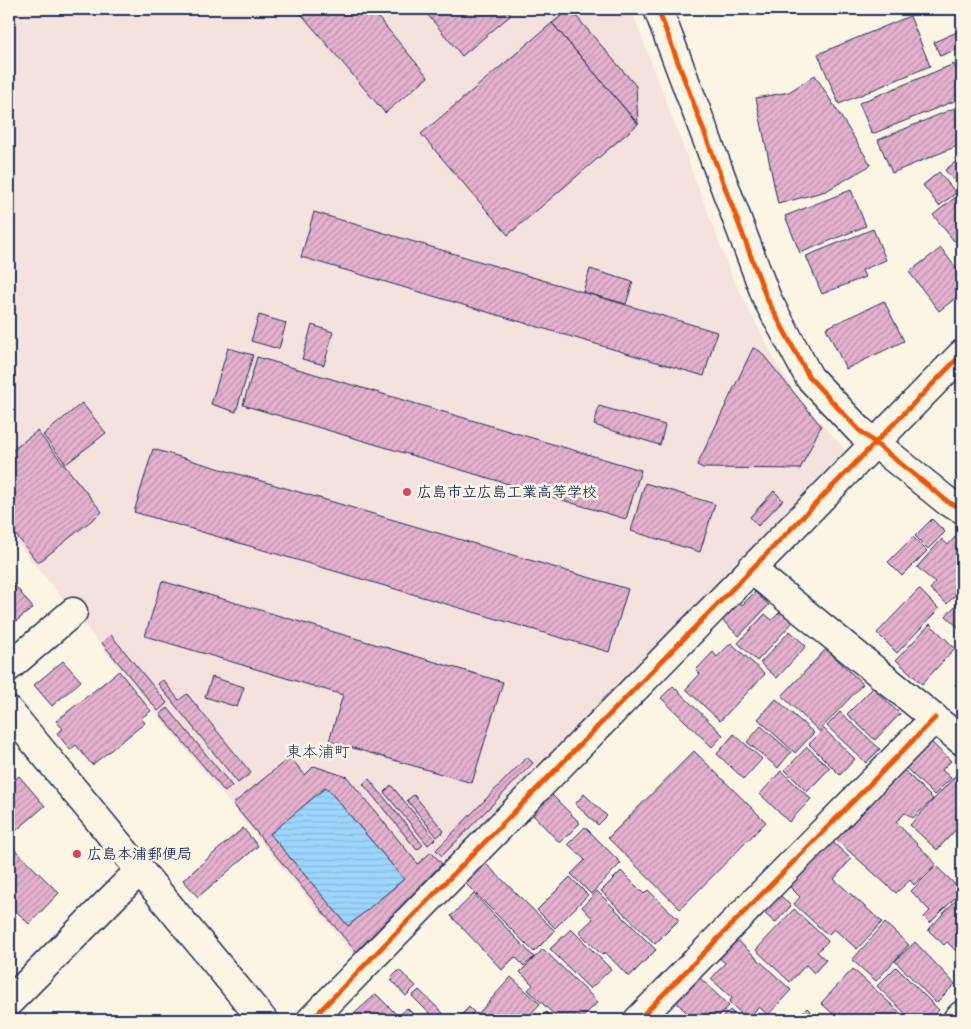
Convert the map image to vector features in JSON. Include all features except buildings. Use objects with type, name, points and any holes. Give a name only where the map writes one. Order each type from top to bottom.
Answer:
[{"type":"street","points":[[658,9],[767,299],[809,378],[874,442],[948,502],[962,509]]},
{"type":"street","points":[[311,1020],[962,354]]},
{"type":"street","points":[[751,569],[962,742]]},
{"type":"street","points":[[9,667],[73,612]]},
{"type":"street","points":[[9,711],[263,1020]]},
{"type":"street","points":[[638,1020],[935,718]]},
{"type":"street","points":[[9,1002],[139,870]]},
{"type":"street","points":[[957,1020],[962,1015]]},
{"type":"shaded area","name":"広島市立広島工業高等学校","points":[[9,9],[631,9],[732,277],[777,364],[800,399],[845,450],[356,958],[9,533]]},
{"type":"water","points":[[326,787],[404,879],[348,926],[270,834]]},
{"type":"cycle path","points":[[658,9],[767,299],[809,377],[859,430],[948,502],[962,509]]},
{"type":"cycle path","points":[[311,1020],[962,354]]},
{"type":"cycle path","points":[[638,1020],[935,718]]},
{"type":"place","name":"広島市立広島工業高等学校","points":[[407,492]]},
{"type":"place","name":"広島本浦郵便局","points":[[77,854]]},
{"type":"district","name":"東本浦町","points":[[318,751]]}]
